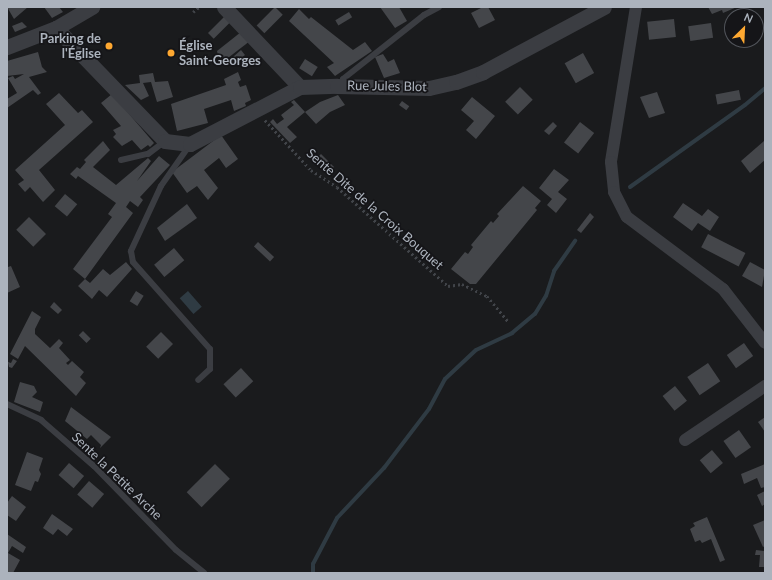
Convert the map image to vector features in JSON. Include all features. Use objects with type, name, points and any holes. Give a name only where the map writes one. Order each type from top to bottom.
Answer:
[{"type":"street","points":[[224,7],[300,87]]},
{"type":"street","name":"Rue Jules Blot","points":[[190,144],[300,87],[342,86],[429,88],[456,82],[483,72],[604,7]]},
{"type":"street","points":[[636,7],[611,162],[614,192],[627,217],[723,289],[765,343]]},
{"type":"street","points":[[7,47],[56,28],[85,9]]},
{"type":"street","points":[[56,28],[165,141],[190,144]]},
{"type":"street","points":[[685,440],[765,386]]},
{"type":"lane","points":[[342,86],[343,79],[424,15],[439,7]]},
{"type":"lane","points":[[122,160],[148,154],[165,141]]},
{"type":"lane","name":"Rue Jules Blot","points":[[190,144],[160,186],[131,251],[133,262],[210,349],[210,368],[198,380]]},
{"type":"lane","name":"Sente la Petite Arche","points":[[7,404],[42,420],[94,466],[176,550],[204,573]]},
{"type":"path","points":[[193,12],[199,7]]},
{"type":"path","name":"Sente Dite de la Croix Bouquet","points":[[255,109],[311,170],[337,187],[448,286],[462,284],[487,296],[508,321]]},
{"type":"shaded area","points":[[188,291],[202,307],[193,314],[180,298]]},
{"type":"building","points":[[7,7],[28,7],[14,19]]},
{"type":"building","points":[[44,7],[59,7],[63,12],[52,18]]},
{"type":"building","points":[[275,7],[283,15],[264,33],[257,25]]},
{"type":"building","points":[[380,7],[399,7],[407,21],[395,28]]},
{"type":"building","points":[[483,7],[488,7],[495,20],[479,28],[471,13]]},
{"type":"building","points":[[708,7],[737,7],[724,8],[724,13],[722,10],[712,14]]},
{"type":"building","points":[[299,9],[309,19],[311,17],[353,50],[365,42],[372,51],[335,76],[327,67],[334,63],[289,21]]},
{"type":"building","points":[[349,12],[352,17],[338,25],[335,20]]},
{"type":"building","points":[[225,16],[231,22],[214,39],[208,33]]},
{"type":"building","points":[[674,19],[676,37],[649,40],[647,22]]},
{"type":"building","points":[[22,22],[27,27],[15,32],[12,26]]},
{"type":"building","points":[[711,23],[713,38],[690,41],[688,26]]},
{"type":"building","points":[[241,32],[250,41],[220,64],[217,51]]},
{"type":"building","points":[[241,50],[245,55],[237,61],[233,57]]},
{"type":"building","points":[[38,52],[42,67],[47,72],[29,77],[41,93],[38,95],[33,90],[7,108],[7,99],[17,93],[8,78],[13,76],[15,79],[24,74],[7,76],[7,61]]},
{"type":"building","points":[[583,53],[594,73],[576,83],[565,63]]},
{"type":"building","points":[[383,54],[388,62],[394,59],[400,73],[384,78],[375,57]]},
{"type":"building","points":[[305,59],[318,67],[312,76],[299,68]]},
{"type":"building","points":[[238,72],[241,80],[238,82],[240,87],[246,85],[251,100],[245,103],[246,106],[234,111],[231,100],[204,109],[208,123],[177,131],[171,104],[226,85],[224,79]]},
{"type":"building","points":[[153,73],[155,82],[168,81],[173,97],[157,102],[151,82],[143,83],[149,96],[141,100],[125,85],[140,83],[139,75]]},
{"type":"building","points":[[520,87],[533,100],[518,115],[505,102]]},
{"type":"building","points":[[739,90],[741,100],[717,104],[715,95]]},
{"type":"building","points":[[657,92],[665,113],[649,118],[640,97]]},
{"type":"building","points":[[59,93],[78,113],[82,110],[93,122],[39,170],[55,190],[43,202],[30,187],[25,192],[18,184],[24,180],[15,170],[65,125],[46,104]]},
{"type":"building","points":[[112,94],[154,143],[150,147],[148,145],[141,150],[132,140],[122,146],[113,137],[116,134],[113,130],[121,126],[101,103]]},
{"type":"building","points":[[338,95],[345,105],[330,112],[316,124],[305,112],[320,102]]},
{"type":"building","points":[[472,97],[495,116],[476,139],[466,130],[474,121],[461,110]]},
{"type":"building","points":[[294,100],[305,112],[287,127],[297,137],[290,143],[270,122],[273,119],[277,124],[284,119],[281,115],[294,105],[291,102]]},
{"type":"building","points":[[402,101],[409,106],[406,110],[399,105]]},
{"type":"building","points":[[553,122],[557,126],[549,135],[544,131]]},
{"type":"building","points":[[580,122],[594,133],[578,154],[564,142]]},
{"type":"building","points":[[221,135],[238,159],[226,168],[219,158],[204,170],[218,188],[208,200],[197,186],[187,193],[172,172]]},
{"type":"building","points":[[765,140],[765,160],[750,173],[741,161]]},
{"type":"building","points":[[103,141],[110,150],[93,167],[116,185],[148,158],[151,161],[137,181],[159,156],[170,165],[140,197],[143,200],[138,207],[130,201],[126,207],[133,213],[85,279],[73,269],[112,217],[108,214],[116,203],[78,176],[76,179],[70,174],[77,167],[80,169],[86,162],[84,160]]},
{"type":"building","points":[[321,154],[334,167],[327,174],[315,160]]},
{"type":"building","points":[[554,169],[569,180],[558,192],[567,199],[556,213],[547,205],[552,199],[539,188]]},
{"type":"building","points":[[523,186],[541,201],[535,208],[537,210],[476,284],[470,284],[451,269],[465,252],[468,254],[473,247],[471,245],[491,221],[493,223],[499,216],[497,214]]},
{"type":"building","points":[[65,194],[77,204],[67,217],[55,206]]},
{"type":"building","points":[[683,203],[702,216],[708,209],[719,217],[710,231],[698,223],[692,231],[673,217]]},
{"type":"building","points":[[187,204],[197,218],[165,241],[157,228]]},
{"type":"building","points":[[590,213],[594,217],[581,233],[577,230]]},
{"type":"building","points":[[29,217],[46,234],[33,247],[16,230]]},
{"type":"building","points":[[708,234],[745,253],[739,266],[701,247]]},
{"type":"building","points":[[258,242],[274,257],[270,261],[254,246]]},
{"type":"building","points":[[174,248],[184,260],[164,277],[154,265]]},
{"type":"building","points":[[126,262],[132,269],[107,297],[99,290],[92,299],[78,286],[85,279],[90,283],[103,269],[110,275]]},
{"type":"building","points":[[750,262],[765,270],[762,287],[742,276]]},
{"type":"building","points":[[7,264],[8,267],[11,266],[20,287],[7,293]]},
{"type":"building","points":[[136,291],[144,296],[137,306],[130,301]]},
{"type":"building","points":[[54,302],[62,310],[58,314],[50,307]]},
{"type":"building","points":[[32,311],[41,317],[35,329],[35,334],[50,348],[59,339],[63,343],[59,348],[70,360],[66,363],[68,365],[72,361],[84,372],[80,377],[86,383],[76,396],[25,346],[18,359],[10,354]]},
{"type":"building","points":[[83,331],[91,339],[87,343],[79,335]]},
{"type":"building","points":[[161,332],[173,344],[158,359],[146,347]]},
{"type":"building","points":[[744,343],[753,356],[736,368],[727,355]]},
{"type":"building","points":[[13,359],[17,361],[12,368],[9,367],[8,362],[11,363]]},
{"type":"building","points":[[708,363],[720,381],[700,395],[687,377]]},
{"type":"building","points":[[241,368],[253,381],[236,398],[223,384]]},
{"type":"building","points":[[20,382],[34,386],[37,392],[32,397],[43,402],[40,412],[14,402]]},
{"type":"building","points":[[675,386],[687,401],[675,411],[663,396]]},
{"type":"building","points":[[71,407],[111,437],[100,448],[101,445],[91,435],[87,439],[65,421]]},
{"type":"building","points":[[765,417],[765,432],[758,422]]},
{"type":"building","points":[[739,430],[751,447],[735,458],[723,441]]},
{"type":"building","points":[[712,450],[723,463],[711,473],[700,460]]},
{"type":"building","points":[[27,452],[43,458],[39,470],[41,474],[38,482],[35,481],[31,491],[15,485]]},
{"type":"building","points":[[69,463],[84,476],[74,488],[59,475]]},
{"type":"building","points":[[215,464],[230,479],[202,507],[187,492]]},
{"type":"building","points":[[765,464],[765,487],[761,488],[757,478],[744,484],[741,474]]},
{"type":"building","points":[[89,481],[104,494],[92,508],[77,495]]},
{"type":"building","points":[[765,491],[765,504],[762,506],[757,495]]},
{"type":"building","points":[[12,496],[26,507],[16,521],[7,515],[7,503]]},
{"type":"building","points":[[52,514],[73,529],[67,536],[58,529],[53,535],[43,528]]},
{"type":"building","points":[[707,517],[725,560],[720,562],[711,539],[702,543],[700,540],[695,542],[690,529],[695,526],[693,523]]},
{"type":"building","points":[[765,520],[765,546],[763,547],[753,525]]},
{"type":"building","points":[[7,534],[26,547],[23,553],[12,546],[8,553],[20,560],[13,573],[7,573]]},
{"type":"building","points":[[756,550],[765,551],[765,567],[759,567],[760,555],[755,555]]},
{"type":"waterway","points":[[630,187],[745,105],[765,88]]},
{"type":"waterway","points":[[313,573],[313,564],[337,518],[384,468],[429,409],[445,379],[476,350],[512,333],[535,314],[546,296],[554,271],[575,241]]},
{"type":"place","name":"Parking de l'Église","points":[[109,46]]},
{"type":"place","name":"Église Saint-Georges","points":[[171,53]]}]
